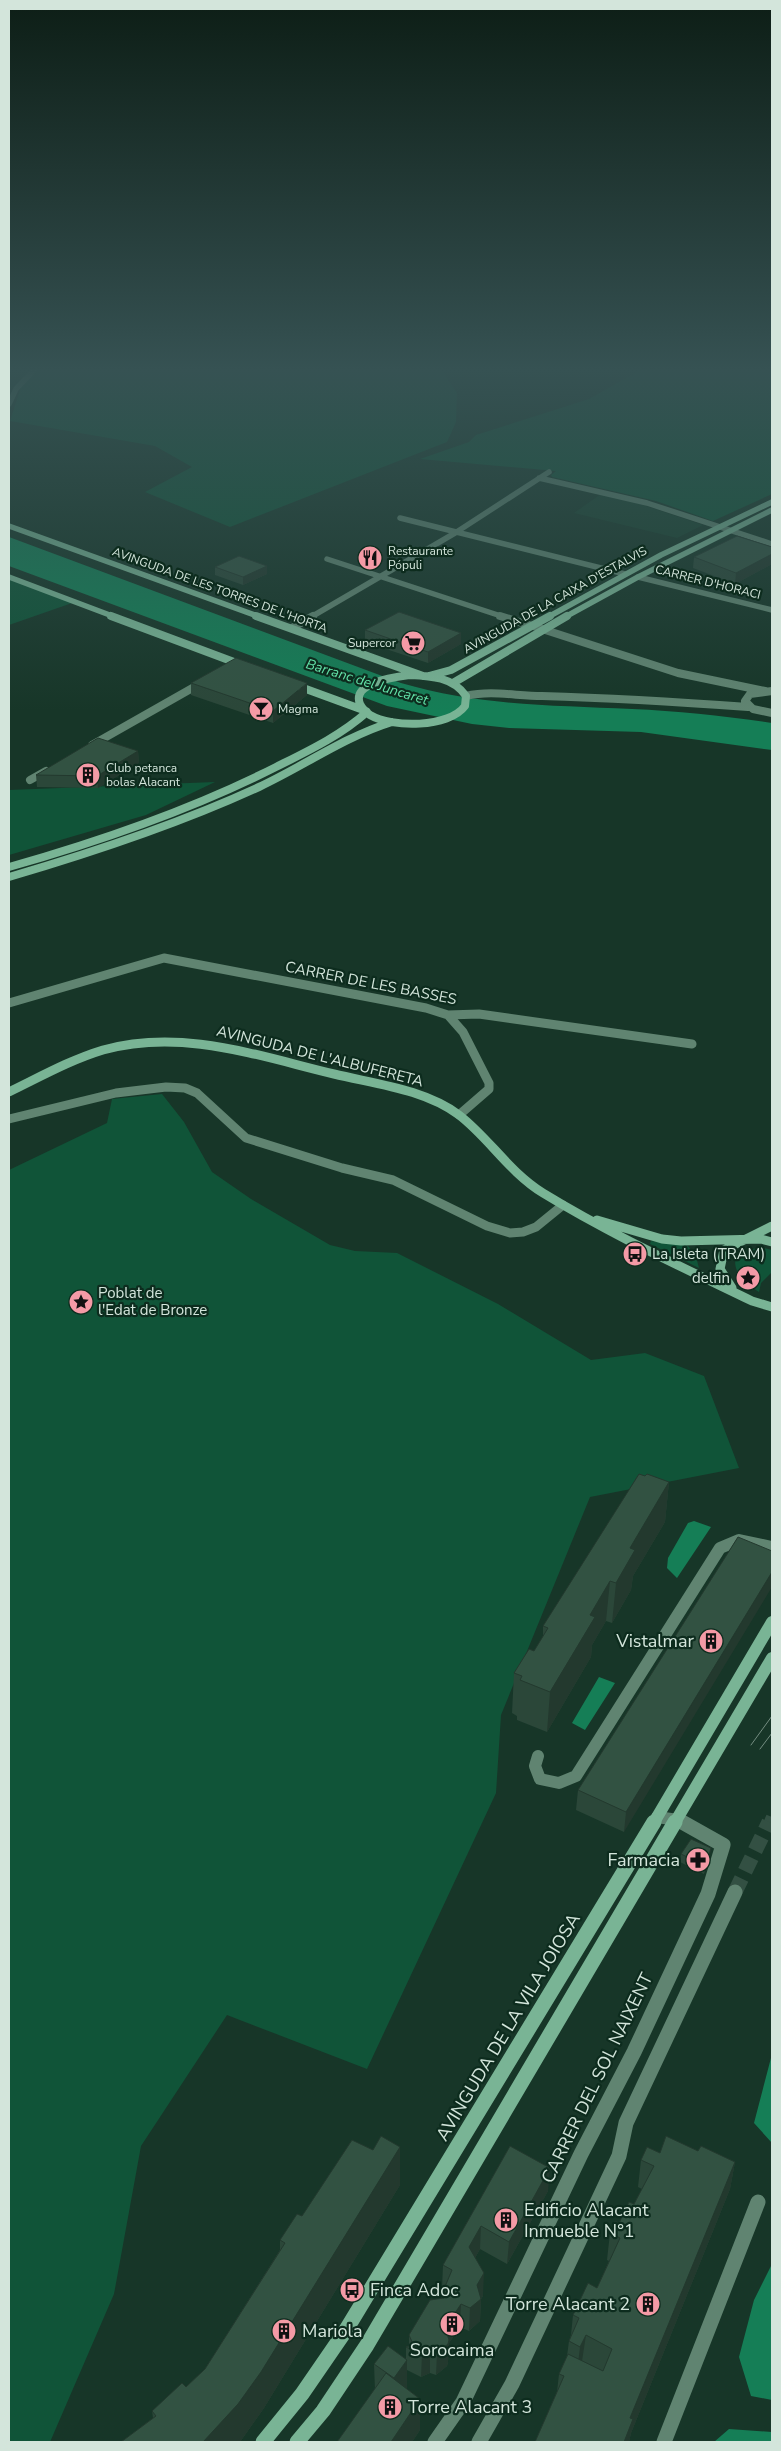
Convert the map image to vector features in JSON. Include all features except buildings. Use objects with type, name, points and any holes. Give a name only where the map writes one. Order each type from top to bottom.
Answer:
[{"type":"main road","name":"AVINGUDA DE LA CAIXA D'ESTALVIS","points":[[426,676],[451,670],[624,574],[772,502]]},
{"type":"main road","name":"AVINGUDA DE LA CAIXA D'ESTALVIS","points":[[453,683],[543,629],[638,576],[772,510]]},
{"type":"main road","name":"AVINGUDA DE LES TORRES DE L'HORTA","points":[[10,527],[426,676]]},
{"type":"main road","points":[[9,577],[252,669]]},
{"type":"main road","points":[[289,683],[392,722],[418,723],[435,721],[462,710],[465,706],[466,696],[453,683],[426,676],[395,676],[370,684],[360,693],[358,701],[366,712]]},
{"type":"main road","points":[[9,867],[122,833],[250,781],[354,726],[366,712]]},
{"type":"main road","points":[[9,877],[131,840],[199,814],[261,786],[366,730],[392,722]]},
{"type":"main road","name":"AVINGUDA DE L'ALBUFERETA","points":[[9,1092],[75,1061],[116,1047],[179,1040],[232,1049],[413,1094],[447,1107],[459,1114],[521,1178],[562,1205],[591,1218],[662,1240],[743,1240]]},
{"type":"main road","name":"AVINGUDA DE L'ALBUFERETA","points":[[591,1218],[609,1231],[767,1306]]},
{"type":"main road","points":[[695,1241],[772,1226]]},
{"type":"main road","points":[[743,1240],[772,1226]]},
{"type":"main road","points":[[743,1240],[772,1242]]},
{"type":"main road","name":"AVINGUDA DE L'ALBUFERETA","points":[[739,1293],[724,1278],[720,1269],[720,1260],[724,1250],[743,1240]]},
{"type":"main road","points":[[767,1306],[772,1314]]},
{"type":"main road","name":"AVINGUDA DE LA VILA JOIOSA","points":[[263,2442],[302,2394],[346,2330],[657,1817],[772,1622]]},
{"type":"main road","points":[[298,2442],[323,2411],[368,2345],[772,1658]]},
{"type":"street","points":[[292,628],[455,533],[532,482]]},
{"type":"street","points":[[558,482],[647,503],[772,544]]},
{"type":"street","points":[[400,518],[624,574]]},
{"type":"street","points":[[327,559],[656,666],[722,683],[768,691]]},
{"type":"street","name":"CARRER D'HORACI","points":[[638,576],[772,610]]},
{"type":"street","points":[[228,668],[236,663]]},
{"type":"street","points":[[82,751],[211,678]]},
{"type":"street","points":[[748,706],[745,701],[746,697],[768,691]]},
{"type":"street","points":[[466,696],[482,692],[530,696],[642,699],[748,706],[772,714]]},
{"type":"street","points":[[30,780],[56,765]]},
{"type":"street","name":"CARRER DE LES BASSES","points":[[9,1003],[164,958],[426,1008],[448,1015],[479,1014],[692,1044]]},
{"type":"street","points":[[448,1015],[463,1032],[489,1083],[489,1089],[459,1114]]},
{"type":"street","points":[[9,1119],[116,1092],[159,1087],[185,1088],[197,1093],[246,1138],[342,1168],[393,1180],[487,1226],[510,1233],[522,1232],[536,1227],[562,1205]]},
{"type":"street","points":[[538,1756],[535,1766],[540,1779],[551,1784],[566,1783],[576,1776],[720,1548],[737,1539],[772,1547]]},
{"type":"street","name":"CARRER DEL SOL NAIXENT","points":[[436,2442],[463,2402],[708,1894],[724,1845],[678,1820],[657,1817]]},
{"type":"street","points":[[480,2442],[515,2377],[619,2156],[626,2123],[680,2005],[735,1892]]},
{"type":"street","points":[[664,2442],[758,2202]]},
{"type":"shaded area","points":[[163,482],[344,482],[230,527],[145,492]]},
{"type":"shaded area","points":[[575,482],[772,482],[772,494],[713,521],[656,501]]},
{"type":"shaded area","points":[[601,494],[631,501],[703,525],[677,538],[574,513]]},
{"type":"shaded area","points":[[9,577],[75,602],[9,625]]},
{"type":"shaded area","points":[[215,782],[146,815],[9,855],[9,790]]},
{"type":"shaded area","points":[[162,1094],[184,1122],[212,1172],[251,1199],[330,1245],[355,1251],[397,1253],[498,1304],[591,1360],[645,1353],[704,1376],[739,1468],[590,1497],[501,1715],[496,1793],[367,2069],[227,2015],[141,2146],[114,2294],[50,2442],[9,2442],[9,1170],[107,1123],[112,1099]]},
{"type":"shaded area","points":[[651,1241],[688,1246],[696,1257],[699,1268],[650,1244]]},
{"type":"shaded area","points":[[764,1248],[772,1250],[772,1272],[761,1283],[759,1292],[742,1279],[735,1264],[736,1258],[741,1253]]},
{"type":"water","name":"Barranc del Juncaret","points":[[9,537],[401,683],[430,691],[487,700],[544,705],[667,711],[772,723],[772,750],[641,732],[509,728],[472,724],[387,706],[9,566]]},
{"type":"water","points":[[694,1521],[711,1527],[677,1578],[667,1568],[668,1558],[688,1523]]},
{"type":"water","points":[[599,1677],[615,1683],[585,1730],[572,1723]]},
{"type":"water","points":[[772,2054],[772,2143],[754,2123]]},
{"type":"water","points":[[772,2264],[772,2400],[751,2396],[739,2357],[754,2300]]},
{"type":"water","points":[[729,2429],[772,2432],[772,2442],[714,2442]]},
{"type":"tunnel","points":[[769,1824],[772,1817]]},
{"type":"tunnel","points":[[735,1892],[769,1822]]},
{"type":"tram line","points":[[751,1745],[772,1716]]},
{"type":"tram line","points":[[760,1749],[772,1733]]},
{"type":"place","name":"Restaurante Pópuli","points":[[370,558]]},
{"type":"place","name":"Supercor","points":[[413,643]]},
{"type":"place","name":"Magma","points":[[261,709]]},
{"type":"place","name":"Club petanca bolas Alacant","points":[[88,775]]},
{"type":"place","name":"La Isleta (TRAM)","points":[[635,1254]]},
{"type":"place","name":"delfin","points":[[748,1278]]},
{"type":"place","name":"Poblat de l'Edat de Bronze","points":[[81,1302]]},
{"type":"place","name":"Vistalmar","points":[[711,1641]]},
{"type":"place","name":"Farmacia","points":[[698,1860]]},
{"type":"place","name":"Edificio Alacant Inmueble N°1","points":[[506,2220]]},
{"type":"place","name":"Finca Adoc","points":[[352,2290]]},
{"type":"place","name":"Torre Alacant 2","points":[[648,2304]]},
{"type":"place","name":"Sorocaima","points":[[452,2324]]},
{"type":"place","name":"Mariola","points":[[284,2331]]},
{"type":"place","name":"Torre Alacant 3","points":[[390,2407]]}]
